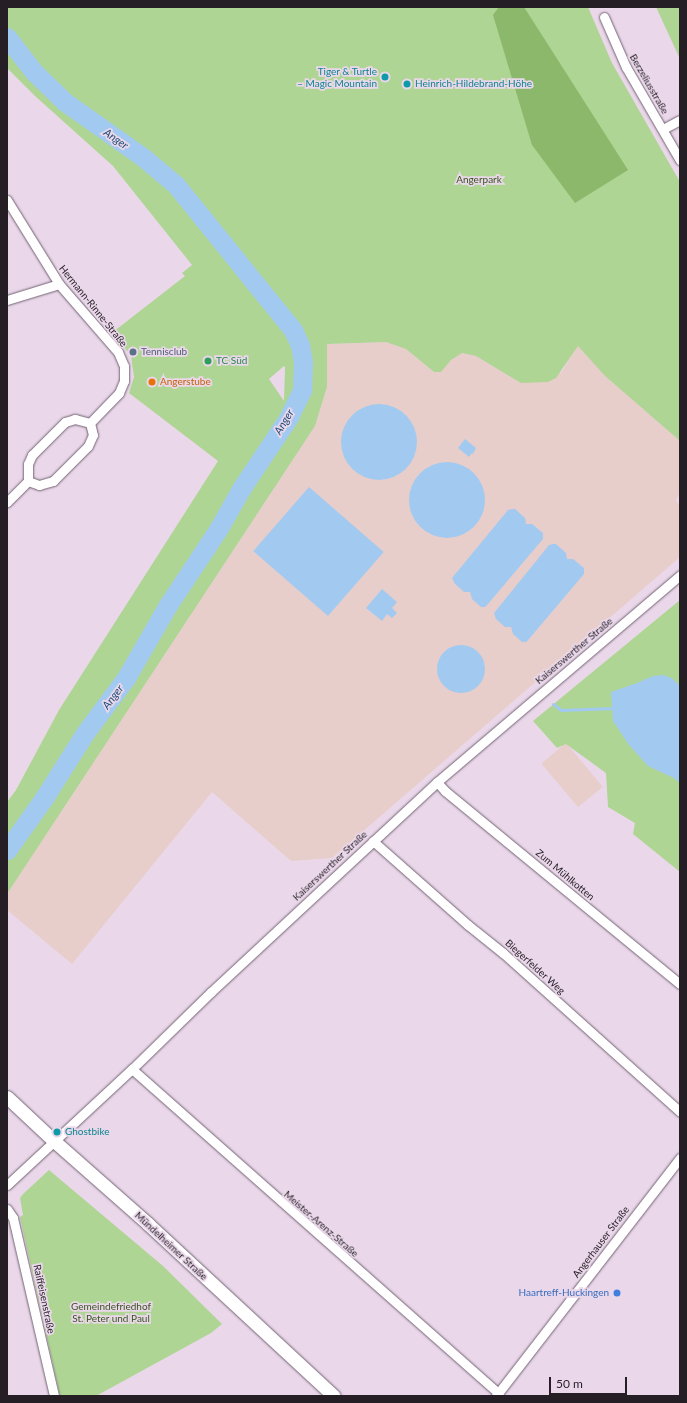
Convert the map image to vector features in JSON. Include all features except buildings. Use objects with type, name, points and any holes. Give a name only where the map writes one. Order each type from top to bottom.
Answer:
[{"type":"main road","name":"Mündelheimer Straße","points":[[7,1097],[54,1141],[148,1224],[334,1396]]},
{"type":"street","name":"Berzeliusstraße","points":[[604,17],[626,67],[680,160]]},
{"type":"street","points":[[663,129],[680,120]]},
{"type":"street","name":"Hermann-Rinne-Straße","points":[[7,200],[58,284],[118,352],[124,366],[124,381],[119,393],[90,423]]},
{"type":"street","points":[[7,300],[58,284]]},
{"type":"street","points":[[7,502],[28,481],[28,464],[32,455],[65,422],[74,419],[90,423],[93,435],[88,446],[53,481],[39,484],[28,481]]},
{"type":"street","name":"Kaiserswerther Straße","points":[[7,1185],[132,1069],[211,992],[373,840],[437,782],[680,575]]},
{"type":"street","name":"Zum Mühlkotten","points":[[437,782],[445,791],[680,984]]},
{"type":"street","name":"Biegerfelder Weg","points":[[373,840],[468,925],[503,953],[680,1112]]},
{"type":"street","name":"Meister-Arenz-Straße","points":[[132,1069],[497,1395]]},
{"type":"street","name":"Angerhauser Straße","points":[[497,1395],[677,1168],[680,1158]]},
{"type":"street","name":"Raiffeisenstraße","points":[[7,1209],[13,1218],[54,1396]]},
{"type":"shaded area","points":[[386,342],[406,349],[434,372],[441,371],[451,360],[461,353],[476,356],[521,383],[561,373],[578,345],[605,376],[679,440],[680,492],[676,500],[680,506],[680,557],[332,858],[291,861],[212,792],[72,964],[7,910],[7,894],[315,426],[327,387],[327,344]]},
{"type":"shaded area","points":[[566,743],[603,787],[578,807],[541,764]]},
{"type":"green space","name":"Angerpark","points":[[7,7],[588,7],[612,63],[680,182],[680,441],[605,376],[578,346],[556,378],[548,382],[521,383],[476,356],[462,353],[451,360],[441,372],[434,372],[406,349],[386,342],[327,344],[327,387],[315,426],[7,894],[7,802],[16,790],[59,710],[218,461],[129,393],[134,377],[131,356],[113,332],[185,276],[182,273],[192,265],[113,166],[35,96],[7,68]],"holes":[[[284,366],[284,401],[269,379]]]},
{"type":"green space","points":[[499,7],[524,7],[628,170],[575,203],[532,145],[493,15]]},
{"type":"green space","points":[[656,7],[680,7],[680,59]]},
{"type":"green space","points":[[680,600],[680,872],[633,834],[635,823],[608,807],[606,773],[566,744],[557,748],[533,721]]},
{"type":"green space","name":"Gemeindefriedhof St. Peter und Paul","points":[[49,1170],[163,1266],[222,1324],[211,1333],[96,1396],[60,1396],[20,1217],[23,1215],[20,1198]]},
{"type":"water","points":[[379,404],[394,407],[406,415],[414,427],[417,442],[414,457],[406,469],[394,477],[379,480],[364,477],[352,469],[344,457],[341,442],[344,427],[352,415],[364,407]]},
{"type":"water","points":[[465,439],[476,448],[473,454],[472,453],[469,457],[458,448]]},
{"type":"water","points":[[447,462],[462,465],[474,473],[482,485],[485,500],[482,515],[474,527],[462,535],[447,538],[432,535],[420,527],[412,515],[409,500],[412,485],[420,473],[432,465]]},
{"type":"water","points":[[309,487],[384,552],[328,616],[253,551]]},
{"type":"water","points":[[515,509],[525,518],[526,524],[532,524],[543,533],[543,539],[488,604],[485,607],[481,607],[472,599],[470,592],[464,592],[455,584],[452,578],[508,510]]},
{"type":"water","points":[[556,544],[566,553],[567,559],[573,559],[584,568],[584,574],[529,639],[526,642],[522,642],[513,634],[511,627],[505,627],[496,619],[494,613],[549,545]]},
{"type":"water","points":[[382,589],[397,602],[392,608],[397,613],[392,618],[387,614],[382,621],[366,608]]},
{"type":"water","points":[[456,645],[466,645],[478,652],[485,664],[485,674],[478,686],[466,693],[456,693],[448,689],[441,682],[437,674],[437,664],[441,656],[448,649]]},
{"type":"water","points":[[664,675],[673,679],[680,686],[680,783],[674,778],[648,766],[629,745],[613,721],[611,692],[653,676]]},
{"type":"waterway","name":"Anger","points":[[7,37],[34,72],[65,102],[144,158],[176,185],[293,330],[300,345],[303,362],[302,390],[289,417],[241,489],[219,528],[168,605],[126,678],[85,733],[44,798],[7,850]]},
{"type":"waterway","points":[[553,704],[561,710],[614,708]]},
{"type":"place","name":"Tiger & Turtle – Magic Mountain","points":[[385,77]]},
{"type":"place","name":"Heinrich-Hildebrand-Höhe","points":[[407,84]]},
{"type":"place","name":"Tennisclub","points":[[133,352]]},
{"type":"place","name":"TC Süd","points":[[208,361]]},
{"type":"place","name":"Angerstube","points":[[152,382]]},
{"type":"place","name":"Ghostbike","points":[[57,1132]]},
{"type":"place","name":"Haartreff-Huckingen","points":[[617,1293]]}]
